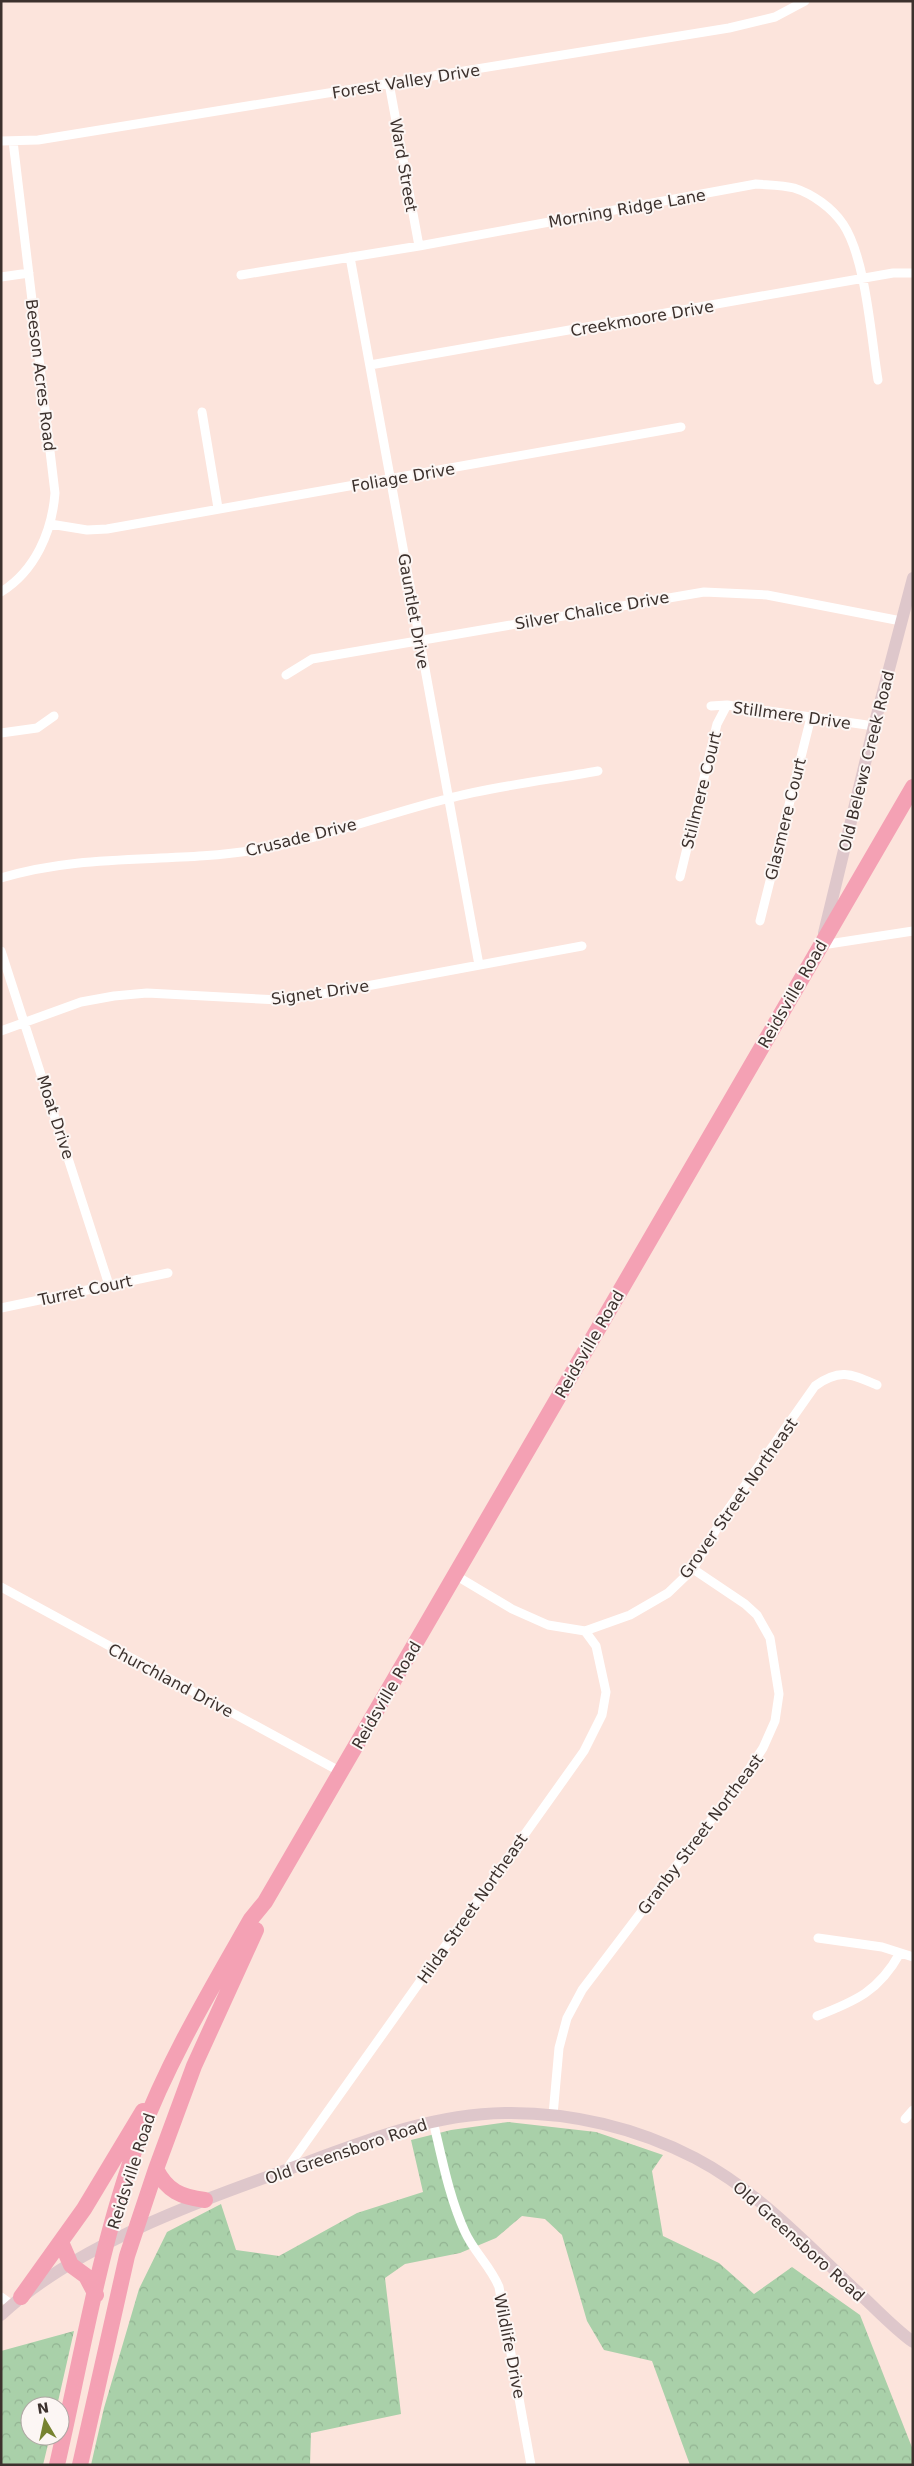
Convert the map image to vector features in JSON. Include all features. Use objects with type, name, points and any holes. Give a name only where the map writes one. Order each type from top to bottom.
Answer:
[{"type":"highway","name":"Reidsville Road","points":[[57,2465],[107,2245],[130,2164],[162,2082],[189,2028],[251,1919],[265,1902],[341,1772],[913,787]]},
{"type":"highway","name":"Reidsville Road","points":[[80,2465],[127,2256],[156,2169],[191,2074],[259,1924],[265,1902]]},
{"type":"highway","points":[[11,2300],[61,2242],[162,2082]]},
{"type":"highway","points":[[156,2169],[163,2182],[175,2193],[188,2198],[205,2200]]},
{"type":"highway","points":[[61,2242],[71,2265],[86,2276],[96,2295]]},
{"type":"main road","name":"Old Belews Creek Road","points":[[821,945],[874,726],[913,578]]},
{"type":"main road","name":"Old Greensboro Road","points":[[1,2315],[11,2300],[71,2265],[136,2230],[205,2200],[391,2132],[433,2121],[497,2113],[553,2115],[593,2122],[632,2132],[672,2147],[711,2167],[748,2192],[776,2216],[913,2342]]},
{"type":"street","name":"Forest Valley Drive","points":[[1,141],[38,140],[730,28],[775,17],[805,1]]},
{"type":"street","name":"Ward Street","points":[[389,84],[419,246]]},
{"type":"street","name":"Beeson Acres Road","points":[[1,592],[29,567],[45,538],[50,524],[54,481],[13,141]]},
{"type":"street","name":"Morning Ridge Lane","points":[[241,275],[419,246],[756,184],[794,188],[816,198],[836,215],[853,244],[862,280],[878,380]]},
{"type":"street","name":"Gauntlet Drive","points":[[350,257],[418,639],[479,965]]},
{"type":"street","points":[[1,277],[29,273]]},
{"type":"street","name":"Creekmoore Drive","points":[[370,365],[862,280],[893,273],[913,273]]},
{"type":"street","points":[[202,412],[218,508]]},
{"type":"street","name":"Foliage Drive","points":[[50,524],[87,530],[125,526],[681,427]]},
{"type":"street","name":"Silver Chalice Drive","points":[[286,674],[312,659],[418,639],[704,592],[767,595],[902,621]]},
{"type":"street","name":"Stillmere Drive","points":[[711,706],[727,705],[874,726]]},
{"type":"street","name":"Stillmere Court","points":[[680,877],[717,724],[727,705]]},
{"type":"street","points":[[1,733],[37,728],[54,716]]},
{"type":"street","name":"Glasmere Court","points":[[760,921],[811,717]]},
{"type":"street","name":"Crusade Drive","points":[[1,878],[36,868],[78,862],[218,855],[258,849],[448,798],[598,771]]},
{"type":"street","points":[[821,945],[913,931]]},
{"type":"street","name":"Signet Drive","points":[[1,1031],[82,1002],[114,996],[147,993],[280,1000],[329,993],[582,946]]},
{"type":"street","name":"Moat Drive","points":[[1,951],[26,1023],[109,1285]]},
{"type":"street","name":"Turret Court","points":[[1,1308],[168,1273]]},
{"type":"street","name":"Grover Street Northeast","points":[[585,1632],[630,1616],[668,1594],[692,1569],[727,1512],[815,1386],[830,1375],[850,1375],[878,1385]]},
{"type":"street","name":"Granby Street Northeast","points":[[553,2115],[559,2048],[566,2018],[582,1990],[746,1774],[763,1748],[775,1721],[779,1694],[770,1638],[757,1615],[745,1604],[692,1569]]},
{"type":"street","points":[[455,1575],[512,1609],[548,1625],[585,1632]]},
{"type":"street","name":"Churchland Drive","points":[[1,1588],[341,1772]]},
{"type":"street","name":"Hilda Street Northeast","points":[[286,2170],[584,1751],[602,1715],[606,1692],[596,1646],[585,1632]]},
{"type":"street","points":[[818,1938],[882,1947],[913,1957]]},
{"type":"street","points":[[817,2016],[854,2002],[868,1993],[886,1975],[900,1952]]},
{"type":"street","points":[[905,2119],[913,2110]]},
{"type":"street","name":"Wildlife Drive","points":[[433,2121],[456,2210],[474,2249],[495,2277],[499,2287],[531,2465]]},
{"type":"green space","points":[[508,2122],[596,2132],[663,2155],[652,2171],[663,2236],[719,2263],[754,2294],[792,2267],[860,2315],[913,2450],[913,2465],[690,2465],[652,2361],[604,2350],[587,2321],[562,2235],[545,2219],[522,2216],[496,2238],[460,2253],[405,2264],[385,2278],[401,2414],[311,2433],[310,2465],[91,2465],[104,2408],[139,2289],[167,2232],[221,2204],[236,2250],[279,2256],[357,2213],[423,2192],[411,2140],[451,2130]]},
{"type":"green space","points":[[74,2331],[59,2396],[20,2396],[20,2446],[48,2446],[43,2465],[1,2465],[1,2351]]}]
